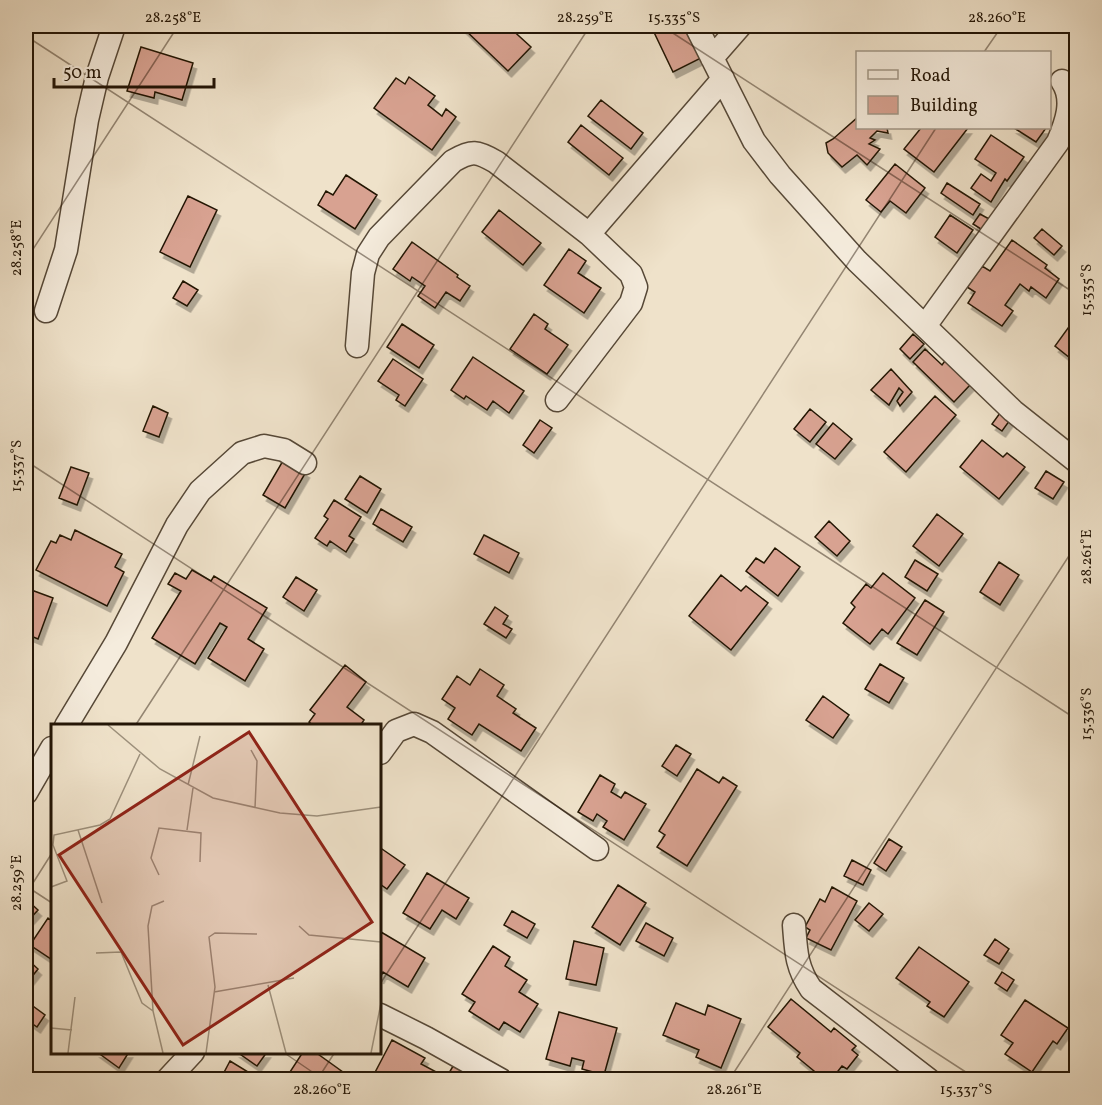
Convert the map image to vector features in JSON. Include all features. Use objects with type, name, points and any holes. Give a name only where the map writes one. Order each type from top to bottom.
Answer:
[{"type":"street","points":[[46,311],[66,250],[87,120],[97,77],[114,26]]},
{"type":"street","points":[[696,26],[754,141],[780,175],[857,261],[1013,411],[1077,461]]},
{"type":"street","points":[[712,58],[740,26]]},
{"type":"street","points":[[589,234],[723,79]]},
{"type":"street","points":[[925,326],[1058,142],[1069,108],[1066,87],[1062,81]]},
{"type":"street","points":[[357,346],[363,273],[368,254],[379,237],[453,160],[467,152],[480,153],[496,162],[589,234],[631,274],[636,287],[631,303],[557,400]]},
{"type":"street","points":[[67,724],[116,643],[177,525],[200,491],[242,453],[264,446],[284,450],[305,463]]},
{"type":"street","points":[[381,752],[396,731],[414,724],[432,732],[597,849]]},
{"type":"street","points":[[26,793],[51,750]]},
{"type":"street","points":[[794,925],[797,962],[811,989],[929,1080]]},
{"type":"street","points":[[381,1016],[501,1080]]},
{"type":"street","points":[[167,1080],[192,1054]]},
{"type":"building","points":[[461,26],[508,26],[531,47],[508,71]]},
{"type":"building","points":[[651,26],[685,26],[701,58],[673,72]]},
{"type":"building","points":[[141,47],[193,63],[182,100],[155,92],[154,98],[127,91]]},
{"type":"building","points":[[409,77],[435,96],[428,105],[442,116],[446,109],[456,117],[432,150],[374,108],[396,78],[405,84]]},
{"type":"building","points":[[601,100],[643,133],[631,149],[588,116]]},
{"type":"building","points":[[856,119],[856,129],[887,129],[888,133],[877,131],[870,138],[875,140],[869,144],[880,149],[867,165],[857,155],[842,167],[828,153],[826,143]]},
{"type":"building","points":[[581,125],[623,158],[609,175],[568,142]]},
{"type":"building","points":[[920,129],[967,129],[934,172],[904,149]]},
{"type":"building","points":[[1016,129],[1045,129],[1036,142]]},
{"type":"building","points":[[991,135],[1024,157],[1007,181],[1005,179],[991,202],[971,188],[981,174],[991,181],[996,173],[975,159]]},
{"type":"building","points":[[895,164],[925,188],[906,213],[890,201],[881,212],[866,200]]},
{"type":"building","points":[[346,175],[377,195],[355,229],[318,205],[326,191],[333,195]]},
{"type":"building","points":[[947,183],[980,204],[973,215],[941,193]]},
{"type":"building","points":[[188,196],[217,210],[190,267],[160,252]]},
{"type":"building","points":[[499,210],[541,243],[523,265],[482,232]]},
{"type":"building","points":[[980,214],[991,220],[984,231],[973,224]]},
{"type":"building","points":[[950,215],[973,230],[957,253],[935,237]]},
{"type":"building","points":[[1042,229],[1062,246],[1054,255],[1034,238]]},
{"type":"building","points":[[1012,240],[1047,265],[1045,268],[1059,279],[1046,298],[1031,287],[1029,291],[1020,284],[1005,305],[1013,311],[1002,326],[968,303],[975,292],[967,287],[982,266],[990,271]]},
{"type":"building","points":[[412,242],[470,286],[460,301],[446,292],[435,308],[418,296],[425,286],[412,277],[410,281],[393,269]]},
{"type":"building","points":[[569,249],[586,261],[578,273],[601,288],[584,313],[544,285]]},
{"type":"building","points":[[183,281],[198,290],[187,306],[173,298]]},
{"type":"building","points":[[534,314],[548,324],[545,329],[568,345],[547,374],[510,349]]},
{"type":"building","points":[[1076,317],[1076,350],[1070,358],[1055,346]]},
{"type":"building","points":[[402,324],[434,345],[419,368],[387,347]]},
{"type":"building","points":[[913,334],[924,344],[910,359],[900,349]]},
{"type":"building","points":[[925,349],[942,365],[945,361],[970,385],[954,402],[913,362]]},
{"type":"building","points":[[473,357],[524,391],[509,413],[493,401],[487,410],[466,396],[464,399],[451,390]]},
{"type":"building","points":[[393,359],[423,379],[405,406],[396,400],[399,395],[378,381]]},
{"type":"building","points":[[891,369],[912,392],[900,406],[897,401],[903,392],[899,388],[889,405],[871,390]]},
{"type":"building","points":[[935,396],[956,415],[906,472],[884,452]]},
{"type":"building","points":[[153,406],[168,413],[159,437],[143,431]]},
{"type":"building","points":[[810,409],[826,422],[810,442],[794,429]]},
{"type":"building","points":[[1000,413],[1010,420],[1002,431],[992,424]]},
{"type":"building","points":[[540,420],[552,428],[534,453],[523,445]]},
{"type":"building","points":[[833,423],[852,439],[835,459],[816,444]]},
{"type":"building","points":[[982,440],[1003,457],[1007,453],[1025,467],[999,499],[960,467]]},
{"type":"building","points":[[284,459],[306,472],[285,508],[263,495]]},
{"type":"building","points":[[71,467],[89,473],[77,505],[59,498]]},
{"type":"building","points":[[1046,471],[1064,482],[1053,499],[1035,488]]},
{"type":"building","points":[[360,476],[381,489],[367,513],[345,499]]},
{"type":"building","points":[[334,500],[361,517],[349,536],[354,539],[346,552],[330,541],[327,546],[315,538],[328,519],[324,516]]},
{"type":"building","points":[[381,509],[412,527],[403,542],[373,524]]},
{"type":"building","points":[[937,514],[963,534],[939,566],[913,546]]},
{"type":"building","points":[[829,521],[850,541],[837,556],[815,537]]},
{"type":"building","points":[[75,530],[122,554],[115,567],[124,572],[107,606],[36,570],[51,541],[56,543],[60,535],[71,540]]},
{"type":"building","points":[[484,535],[519,553],[509,573],[474,554]]},
{"type":"building","points":[[775,548],[800,567],[778,596],[746,571],[756,558],[764,563]]},
{"type":"building","points":[[915,560],[938,574],[927,591],[905,577]]},
{"type":"building","points":[[999,562],[1019,575],[1000,605],[980,592]]},
{"type":"building","points":[[192,570],[211,581],[214,576],[267,608],[248,639],[264,649],[245,681],[208,658],[227,627],[220,623],[195,664],[152,638],[181,591],[168,584],[175,573],[186,579]]},
{"type":"building","points":[[883,573],[915,598],[888,634],[882,629],[870,644],[843,623],[855,607],[851,603],[866,584],[871,588]]},
{"type":"building","points":[[721,575],[741,591],[746,586],[768,603],[731,650],[689,616]]},
{"type":"building","points":[[296,577],[317,590],[304,611],[283,597]]},
{"type":"building","points":[[26,588],[53,598],[38,639],[26,634]]},
{"type":"building","points":[[925,600],[944,612],[917,655],[897,643]]},
{"type":"building","points":[[495,607],[508,616],[503,624],[512,629],[506,638],[484,624]]},
{"type":"building","points":[[880,664],[904,678],[889,703],[865,689]]},
{"type":"building","points":[[345,665],[366,682],[347,707],[364,720],[361,724],[312,724],[309,722],[315,714],[310,710]]},
{"type":"building","points":[[480,669],[504,685],[497,696],[516,709],[513,713],[536,728],[521,751],[479,724],[472,735],[448,719],[455,708],[442,699],[457,676],[470,685]]},
{"type":"building","points":[[823,696],[849,715],[833,738],[806,720]]},
{"type":"building","points":[[676,745],[691,754],[677,776],[662,766]]},
{"type":"building","points":[[697,769],[719,783],[723,777],[737,786],[687,866],[657,847],[665,835],[659,831]]},
{"type":"building","points":[[600,775],[615,784],[611,792],[621,798],[625,792],[646,804],[624,840],[603,827],[607,821],[597,814],[593,821],[578,812]]},
{"type":"building","points":[[889,839],[902,847],[886,871],[874,863]]},
{"type":"building","points":[[382,849],[405,865],[387,889],[381,885]]},
{"type":"building","points":[[852,860],[871,870],[863,885],[844,876]]},
{"type":"building","points":[[427,873],[469,898],[456,919],[442,910],[430,929],[403,913]]},
{"type":"building","points":[[618,885],[646,903],[620,945],[592,927]]},
{"type":"building","points":[[832,887],[857,901],[831,950],[806,938],[810,930],[805,927],[820,899],[825,902]]},
{"type":"building","points":[[26,899],[38,910],[26,923]]},
{"type":"building","points":[[869,903],[883,914],[869,931],[855,920]]},
{"type":"building","points":[[512,911],[535,924],[527,938],[504,925]]},
{"type":"building","points":[[48,918],[51,920],[51,959],[30,945]]},
{"type":"building","points":[[646,923],[673,938],[664,956],[636,941]]},
{"type":"building","points":[[381,932],[425,958],[408,987],[383,972],[381,976]]},
{"type":"building","points":[[995,939],[1009,949],[999,964],[984,955]]},
{"type":"building","points":[[574,941],[604,948],[596,985],[566,979]]},
{"type":"building","points":[[493,946],[510,957],[505,966],[527,980],[519,992],[538,1004],[520,1032],[504,1022],[499,1030],[469,1011],[475,1002],[462,994]]},
{"type":"building","points":[[919,947],[969,982],[944,1017],[927,1006],[930,1002],[896,978]]},
{"type":"building","points":[[26,958],[38,969],[26,984]]},
{"type":"building","points":[[1002,972],[1014,980],[1007,991],[995,983]]},
{"type":"building","points":[[791,999],[831,1032],[834,1028],[856,1046],[852,1050],[858,1055],[847,1069],[842,1066],[831,1080],[825,1080],[797,1057],[800,1053],[768,1027]]},
{"type":"building","points":[[1025,1000],[1068,1028],[1057,1044],[1053,1041],[1032,1072],[1005,1054],[1013,1043],[1001,1035]]},
{"type":"building","points":[[26,1001],[45,1015],[37,1027],[27,1020],[26,1022]]},
{"type":"building","points":[[676,1003],[705,1015],[708,1005],[741,1019],[721,1068],[696,1057],[699,1050],[663,1035]]},
{"type":"building","points":[[559,1012],[617,1028],[604,1075],[582,1069],[584,1061],[572,1058],[570,1066],[546,1059]]},
{"type":"building","points":[[392,1040],[425,1058],[421,1064],[442,1075],[439,1080],[371,1080]]},
{"type":"building","points":[[100,1054],[128,1054],[119,1068]]},
{"type":"building","points":[[240,1054],[266,1054],[257,1066]]},
{"type":"building","points":[[302,1054],[318,1054],[354,1080],[295,1080],[288,1075]]},
{"type":"building","points":[[230,1061],[261,1080],[220,1080]]},
{"type":"building","points":[[456,1061],[474,1071],[470,1080],[461,1080],[449,1073]]}]
